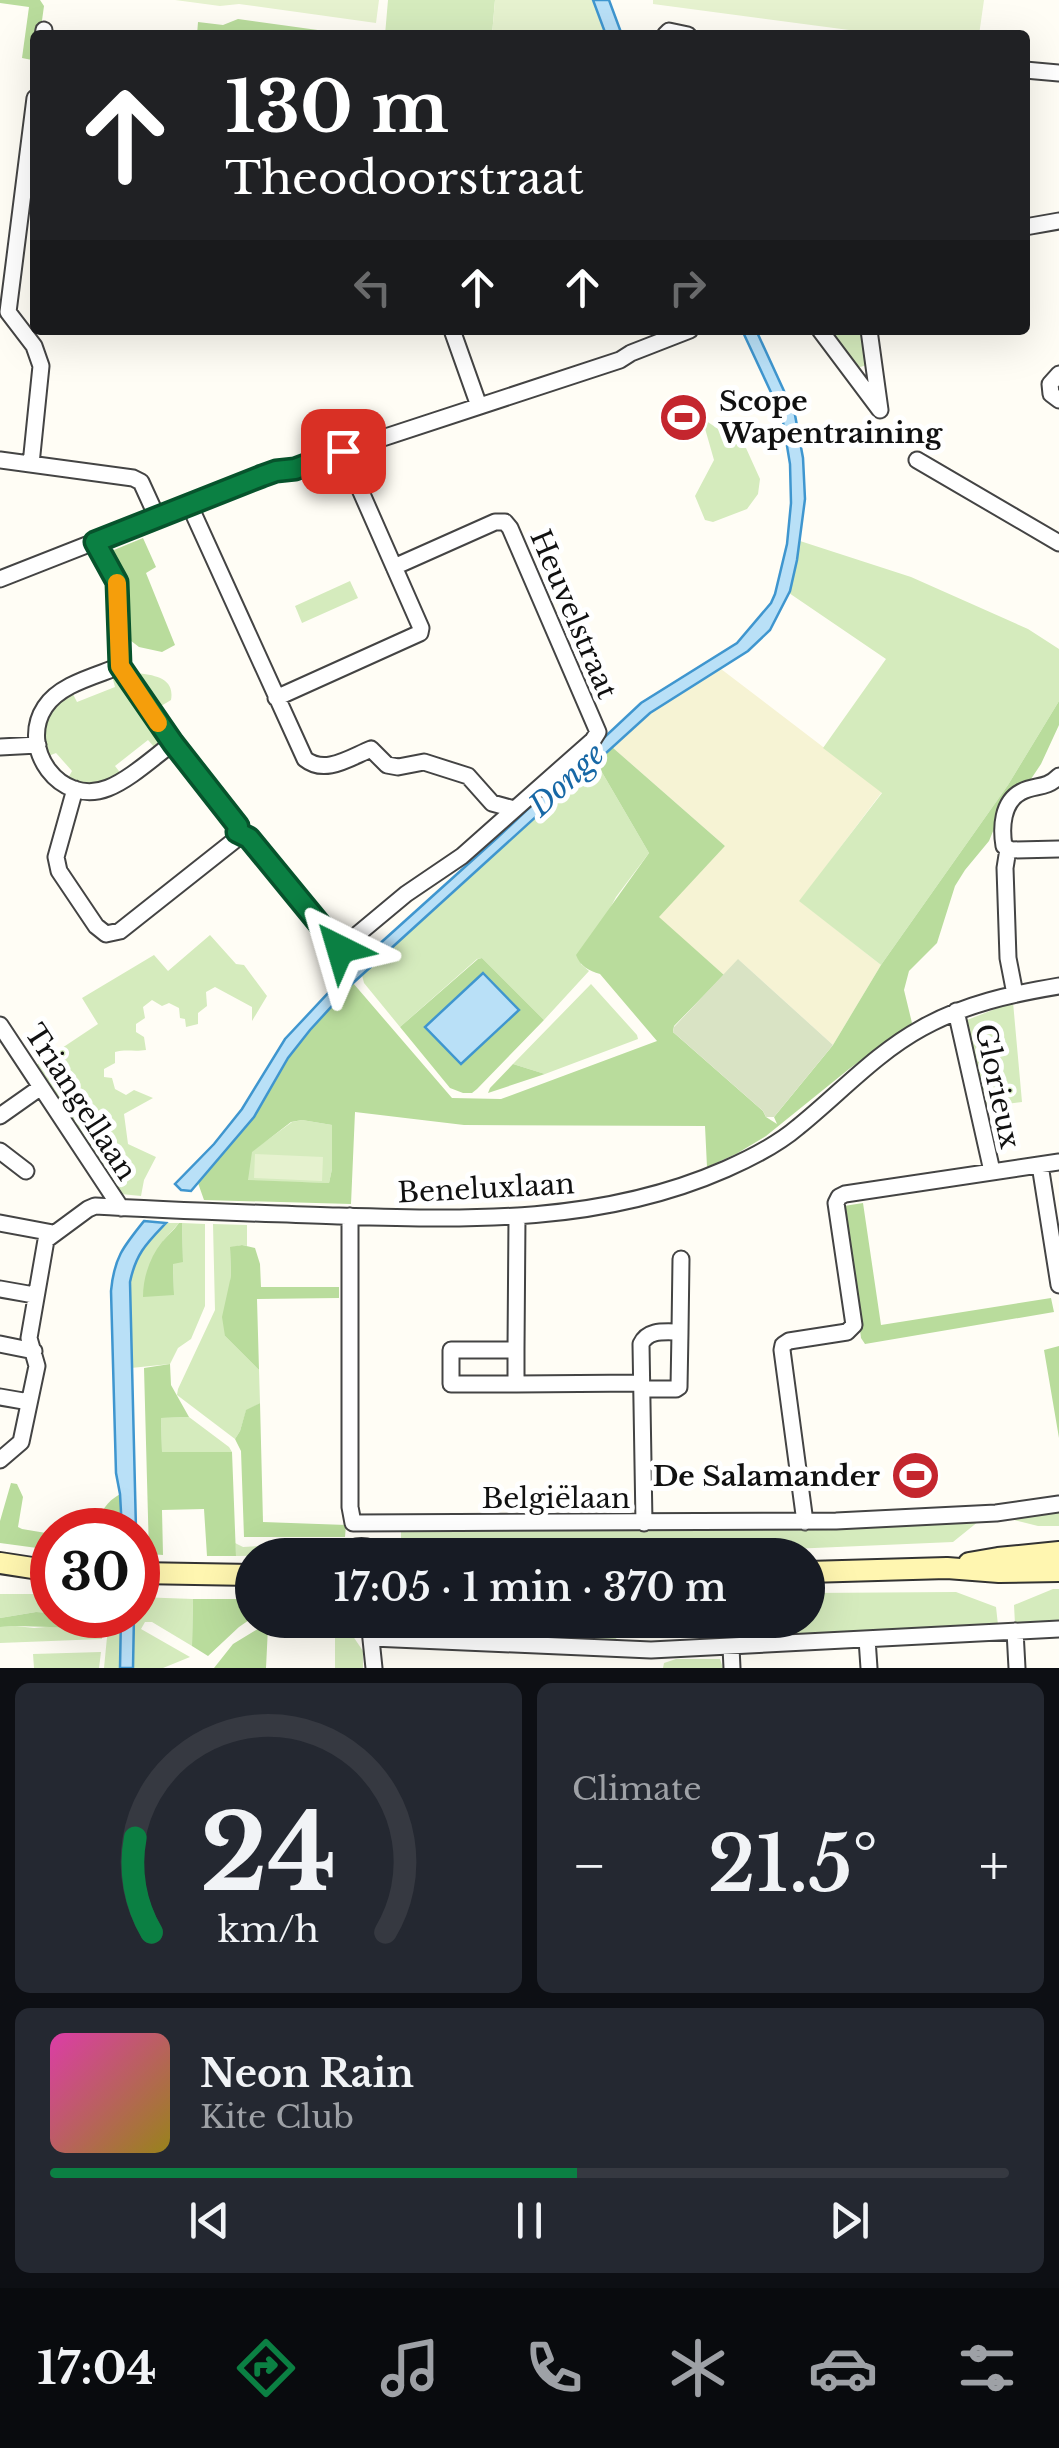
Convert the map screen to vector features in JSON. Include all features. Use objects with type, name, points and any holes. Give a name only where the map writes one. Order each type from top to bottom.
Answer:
[{"type":"main road","points":[[947,1568],[1059,1552]]},
{"type":"main road","points":[[0,1566],[30,1569]]},
{"type":"main road","points":[[825,1572],[947,1568],[1059,1572]]},
{"type":"main road","points":[[160,1574],[235,1575]]},
{"type":"street","points":[[1030,70],[1059,72]]},
{"type":"street","points":[[30,163],[8,312],[34,346],[41,366],[31,464]]},
{"type":"street","points":[[1030,227],[1059,221]]},
{"type":"street","points":[[454,335],[478,406]]},
{"type":"street","points":[[0,580],[276,471],[295,469],[620,360],[677,335]]},
{"type":"street","points":[[824,335],[880,410],[870,335]]},
{"type":"street","points":[[1059,374],[1050,384],[1051,394],[1059,400]]},
{"type":"street","points":[[276,698],[420,633],[343,451]]},
{"type":"street","points":[[0,460],[133,478],[140,482],[157,517]]},
{"type":"street","points":[[916,460],[1059,543]]},
{"type":"street","points":[[189,504],[304,759],[315,767],[327,767],[371,748],[387,765],[398,768],[424,762],[468,776],[492,803],[514,809]]},
{"type":"street","name":"Heuvelstraat","points":[[173,743],[238,826],[237,832],[249,838],[340,949],[406,894],[462,856],[598,732],[505,522],[495,522],[394,567]]},
{"type":"street","points":[[95,542],[117,582],[120,666],[173,743],[110,788],[85,791],[64,785],[50,774],[41,758],[36,732],[39,720],[54,697],[67,688],[120,666]]},
{"type":"street","points":[[0,747],[38,744]]},
{"type":"street","points":[[1015,994],[1008,958],[1008,849],[1003,842],[1003,822],[1011,801],[1024,790],[1046,786],[1059,776]]},
{"type":"street","points":[[76,789],[56,857],[59,871],[96,926],[106,934],[120,931],[235,840],[237,832]]},
{"type":"street","points":[[1008,849],[1059,849]]},
{"type":"street","name":"Beneluxlaan","points":[[53,1233],[95,1206],[454,1220],[562,1214],[616,1203],[696,1180],[772,1146],[887,1050],[920,1028],[995,998],[1059,986]]},
{"type":"street","name":"Glorieux","points":[[956,1012],[992,1171]]},
{"type":"street","name":"Triangellaan","points":[[3,1035],[121,1208]]},
{"type":"street","points":[[0,1116],[41,1087]]},
{"type":"street","points":[[0,1151],[26,1171]]},
{"type":"street","points":[[805,1522],[782,1350],[788,1341],[847,1332],[854,1325],[836,1202],[839,1197],[1059,1162]]},
{"type":"street","name":"Glorieux","points":[[1040,1165],[1059,1284]]},
{"type":"street","points":[[350,1216],[350,1507],[356,1538]]},
{"type":"street","points":[[516,1384],[517,1218]]},
{"type":"street","points":[[0,1223],[53,1233]]},
{"type":"street","points":[[0,1460],[21,1442],[37,1366],[29,1338],[34,1295],[46,1240],[53,1233]]},
{"type":"street","points":[[516,1350],[451,1350],[451,1384],[642,1386],[676,1390],[681,1258]]},
{"type":"street","points":[[0,1289],[34,1295]]},
{"type":"street","points":[[644,1523],[641,1344],[650,1333],[680,1332]]},
{"type":"street","points":[[0,1344],[34,1352]]},
{"type":"street","points":[[0,1398],[29,1402]]},
{"type":"street","name":"Belgiëlaan","points":[[353,1524],[805,1522],[996,1513],[1059,1504]]},
{"type":"street","points":[[374,1668],[372,1638],[652,1650],[1059,1628]]},
{"type":"street","points":[[1015,1631],[1017,1668]]},
{"type":"street","points":[[867,1639],[868,1668]]},
{"type":"street","points":[[731,1647],[732,1668]]},
{"type":"street","points":[[650,1668],[652,1650]]},
{"type":"shaded area","points":[[721,669],[882,792],[800,901],[881,965],[833,1045],[739,960],[724,975],[658,917],[725,846],[612,747],[650,713]]},
{"type":"green space","points":[[40,0],[44,6],[41,30],[30,30],[30,60],[22,58],[29,7],[0,3]]},
{"type":"green space","points":[[175,0],[379,0],[376,23],[239,4],[220,6]]},
{"type":"green space","points":[[388,0],[495,0],[492,30],[385,30]]},
{"type":"green space","points":[[495,0],[593,0],[604,30],[492,30]]},
{"type":"green space","points":[[653,0],[984,0],[980,30],[849,30],[653,4]]},
{"type":"green space","points":[[238,19],[318,30],[197,30],[198,22],[223,25]]},
{"type":"green space","points":[[830,335],[866,335],[870,364],[854,369]]},
{"type":"green space","points":[[702,418],[746,448],[760,479],[758,494],[747,509],[713,522],[705,520],[695,496],[714,460]]},
{"type":"green space","points":[[143,538],[156,567],[146,573],[175,645],[162,652],[139,647],[126,637],[122,579],[109,552]]},
{"type":"green space","points":[[800,541],[911,577],[1028,629],[1059,649],[1059,701],[1008,785],[881,965],[799,901],[882,793],[823,748],[886,659],[789,593]]},
{"type":"green space","points":[[350,581],[358,598],[302,623],[295,606]]},
{"type":"green space","points":[[136,673],[167,682],[171,700],[161,706]]},
{"type":"green space","points":[[114,675],[123,678],[160,735],[160,744],[155,748],[148,740],[115,766],[122,775],[92,786],[67,780],[72,771],[56,753],[46,757],[44,735],[50,713],[72,692],[77,702],[115,687]]},
{"type":"green space","points":[[1059,701],[1059,725],[1041,764],[1003,807],[989,841],[955,886],[937,943],[909,971],[904,990],[912,1023],[766,1136],[736,1154],[707,1167],[705,1126],[464,1125],[355,1112],[351,1204],[204,1200],[198,1183],[254,1117],[288,1058],[353,983],[452,1098],[501,1099],[657,1041],[600,974],[585,967],[576,955],[649,853],[596,762],[612,747],[725,846],[659,917],[724,975],[674,1026],[673,1032],[777,1124],[774,1117],[833,1045],[881,965],[1008,785]],"holes":[[[291,1122],[332,1125],[329,1183],[248,1180],[252,1152]]]},
{"type":"green space","points":[[596,762],[649,853],[616,897],[581,964],[589,971],[544,1020],[482,958],[477,959],[400,1027],[364,983],[362,975]]},
{"type":"green space","points":[[210,935],[236,964],[244,965],[267,996],[252,1021],[252,1007],[215,987],[206,992],[207,1006],[198,1013],[198,1024],[186,1027],[179,1008],[169,1003],[162,1006],[152,1000],[143,1007],[145,1018],[136,1024],[136,1032],[144,1037],[146,1050],[115,1052],[115,1063],[104,1069],[104,1077],[112,1078],[115,1089],[126,1095],[134,1090],[153,1098],[124,1114],[128,1144],[156,1157],[141,1196],[121,1194],[35,1066],[98,1024],[82,998],[154,955],[168,971]]},
{"type":"green space","points":[[482,958],[544,1020],[477,1089],[463,1093],[450,1088],[400,1027]]},
{"type":"green space","points":[[738,959],[833,1045],[774,1117],[766,1117],[673,1032]]},
{"type":"green space","points":[[591,984],[638,1039],[545,1074],[513,1064]]},
{"type":"green space","points":[[1013,1002],[1022,1102],[982,1107],[965,1027],[967,1020]]},
{"type":"green space","points":[[513,1064],[545,1074],[488,1093],[490,1088]]},
{"type":"green space","points":[[292,1122],[332,1125],[329,1183],[249,1181],[251,1152]]},
{"type":"green space","points":[[255,1154],[323,1157],[322,1181],[254,1178]]},
{"type":"green space","points":[[863,1203],[881,1325],[1051,1298],[1054,1312],[865,1344],[861,1338],[844,1206]]},
{"type":"green space","points":[[166,1223],[179,1223],[163,1241],[174,1295],[173,1263],[183,1261],[182,1223],[205,1224],[205,1306],[191,1339],[178,1348],[170,1364],[131,1368],[130,1279],[143,1248]]},
{"type":"green space","points":[[179,1223],[183,1262],[173,1264],[174,1295],[143,1297],[151,1261]]},
{"type":"green space","points":[[213,1224],[247,1225],[247,1246],[230,1248],[225,1336],[259,1370],[260,1403],[246,1411],[235,1439],[177,1395],[215,1310]]},
{"type":"green space","points":[[230,1247],[255,1248],[261,1287],[339,1287],[339,1298],[257,1299],[259,1370],[225,1336],[222,1317],[231,1276]]},
{"type":"green space","points":[[1059,1346],[1059,1438],[1044,1350]]},
{"type":"green space","points":[[170,1364],[171,1385],[189,1417],[161,1418],[162,1452],[232,1452],[235,1556],[207,1556],[204,1509],[162,1510],[163,1555],[160,1555],[160,1508],[148,1508],[144,1368]]},
{"type":"green space","points":[[260,1403],[263,1522],[346,1525],[345,1537],[244,1537],[241,1451],[235,1439],[246,1410]]},
{"type":"green space","points":[[189,1417],[232,1452],[162,1453],[161,1418]]},
{"type":"green space","points":[[11,1483],[17,1484],[23,1497],[18,1527],[30,1530],[30,1547],[0,1543],[0,1521]]},
{"type":"green space","points":[[120,1494],[121,1508],[105,1508]]},
{"type":"green space","points":[[1059,1512],[1059,1526],[1038,1526],[1006,1518]]},
{"type":"green space","points":[[979,1521],[953,1542],[825,1548],[825,1538],[401,1538],[401,1530],[896,1526]]},
{"type":"green space","points":[[1059,1589],[1059,1622],[1015,1624],[1014,1605]]},
{"type":"green space","points":[[956,1592],[996,1607],[998,1625],[825,1635],[825,1593]]},
{"type":"green space","points":[[0,1594],[30,1594],[30,1613],[0,1618]]},
{"type":"green space","points":[[160,1598],[193,1599],[192,1646],[160,1627]]},
{"type":"green space","points":[[193,1599],[235,1599],[235,1631],[208,1656],[192,1646]]},
{"type":"green space","points":[[30,1613],[30,1626],[0,1627],[0,1618]]},
{"type":"green space","points":[[0,1627],[30,1628],[30,1638],[102,1639],[0,1643]]},
{"type":"green space","points":[[107,1638],[121,1638],[120,1668],[104,1668]]},
{"type":"green space","points":[[134,1638],[157,1638],[190,1657],[163,1668],[133,1668]]},
{"type":"green space","points":[[243,1638],[267,1638],[266,1668],[214,1668]]},
{"type":"green space","points":[[335,1638],[354,1638],[363,1651],[363,1668],[335,1668]]},
{"type":"green space","points":[[544,1638],[615,1638],[622,1642]]},
{"type":"green space","points":[[101,1652],[99,1668],[34,1668],[33,1654]]},
{"type":"green space","points":[[676,1659],[720,1659],[723,1668],[663,1668],[664,1663]]},
{"type":"water","points":[[593,0],[609,0],[620,30],[604,30]]},
{"type":"water","name":"Donge","points":[[744,335],[758,335],[795,415],[803,458],[805,499],[797,560],[790,591],[770,630],[748,651],[650,713],[353,983],[288,1058],[254,1117],[191,1191],[181,1190],[175,1184],[242,1109],[285,1039],[345,975],[641,703],[737,643],[771,603],[787,544],[791,503],[790,464],[782,416]]},
{"type":"water","points":[[483,973],[519,1010],[461,1064],[425,1027]]},
{"type":"water","points":[[144,1221],[166,1223],[143,1249],[130,1282],[135,1508],[121,1508],[116,1473],[111,1291],[114,1270],[130,1238]]},
{"type":"water","points":[[121,1638],[134,1638],[133,1668],[120,1668]]},
{"type":"slow traffic","points":[[117,583],[120,666],[158,723]]},
{"type":"place","name":"Scope Wapentraining","points":[[684,417]]},
{"type":"place","name":"De Salamander","points":[[915,1476]]},
{"type":"route","points":[[340,949],[249,838],[237,832],[238,826],[173,743],[120,666],[117,582],[95,542],[262,476],[295,469],[343,451]]}]
